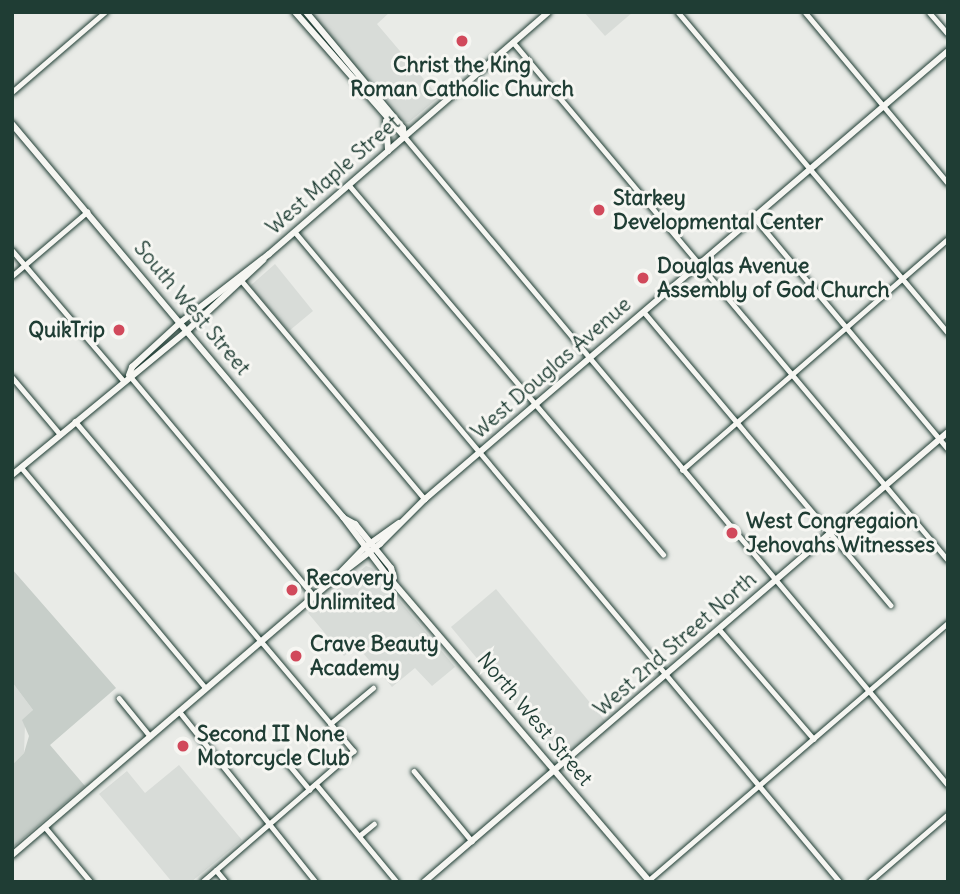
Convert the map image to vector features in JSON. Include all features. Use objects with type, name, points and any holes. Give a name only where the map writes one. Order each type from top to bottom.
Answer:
[{"type":"street","points":[[12,92],[104,12]]},
{"type":"street","points":[[295,12],[386,119],[404,136],[681,470],[948,785]]},
{"type":"street","points":[[306,12],[403,128],[404,136]]},
{"type":"street","name":"West Maple Street","points":[[12,475],[216,306],[269,254],[548,12]]},
{"type":"street","points":[[678,12],[948,333]]},
{"type":"street","points":[[805,12],[948,183]]},
{"type":"street","points":[[929,12],[948,34]]},
{"type":"street","points":[[513,42],[948,561]]},
{"type":"street","name":"West Douglas Avenue","points":[[12,855],[948,51]]},
{"type":"street","points":[[386,119],[390,134],[388,150]]},
{"type":"street","name":"South West Street","points":[[12,124],[188,330],[343,517],[366,551]]},
{"type":"street","points":[[349,185],[663,554]]},
{"type":"street","points":[[12,276],[87,212]]},
{"type":"street","points":[[753,216],[948,449]]},
{"type":"street","points":[[294,232],[840,882]]},
{"type":"street","points":[[681,470],[948,239]]},
{"type":"street","points":[[12,250],[314,596]]},
{"type":"street","name":"West Maple Street","points":[[126,378],[181,322],[237,275],[269,254]]},
{"type":"street","points":[[237,275],[425,499]]},
{"type":"street","points":[[209,298],[216,306]]},
{"type":"street","points":[[643,311],[891,605]]},
{"type":"street","points":[[12,377],[60,434]]},
{"type":"street","points":[[75,421],[354,751],[203,882]]},
{"type":"street","name":"West 2nd Street North","points":[[424,882],[948,432]]},
{"type":"street","points":[[21,467],[206,688]]},
{"type":"street","name":"South West Street","points":[[343,517],[373,546]]},
{"type":"street","name":"North West Street","points":[[373,546],[394,578]]},
{"type":"street","name":"North West Street","points":[[366,551],[394,578],[649,881]]},
{"type":"street","points":[[649,881],[948,623]]},
{"type":"street","points":[[719,629],[814,739]]},
{"type":"street","points":[[330,724],[373,688]]},
{"type":"street","points":[[119,698],[150,736]]},
{"type":"street","points":[[179,711],[316,882]]},
{"type":"street","points":[[281,755],[310,790]]},
{"type":"street","points":[[414,771],[472,841]]},
{"type":"street","points":[[316,784],[397,882]]},
{"type":"street","points":[[869,882],[948,814]]},
{"type":"street","points":[[359,836],[374,824]]},
{"type":"street","points":[[45,827],[91,882]]},
{"type":"street","points":[[216,870],[226,882]]},
{"type":"shaded area","points":[[309,12],[390,12],[377,24],[439,97],[409,122],[400,123]]},
{"type":"shaded area","points":[[584,12],[633,12],[605,36]]},
{"type":"shaded area","points":[[275,264],[313,311],[289,331],[250,286]]},
{"type":"shaded area","points":[[366,566],[372,568],[455,667],[432,686],[415,668],[392,687],[357,646],[344,656],[308,613]]},
{"type":"shaded area","points":[[12,569],[116,688],[50,745],[85,786],[12,848],[12,765],[24,753],[29,736],[22,720],[33,710],[12,682]]},
{"type":"shaded area","points":[[496,589],[606,722],[561,760],[451,627]]},
{"type":"shaded area","points":[[12,682],[33,710],[25,725],[24,753],[12,765]]},
{"type":"shaded area","points":[[179,765],[242,840],[191,882],[172,882],[99,794],[127,771],[145,793]]},
{"type":"place","name":"Christ the King Roman Catholic Church","points":[[462,41]]},
{"type":"place","name":"Starkey Developmental Center","points":[[599,210]]},
{"type":"place","name":"Douglas Avenue Assembly of God Church","points":[[643,278]]},
{"type":"place","name":"QuikTrip","points":[[119,330]]},
{"type":"place","name":"West Congregaion Jehovahs Witnesses","points":[[732,533]]},
{"type":"place","name":"Recovery Unlimited","points":[[292,590]]},
{"type":"place","name":"Crave Beauty Academy","points":[[296,656]]},
{"type":"place","name":"Second II None Motorcycle Club","points":[[183,746]]}]
